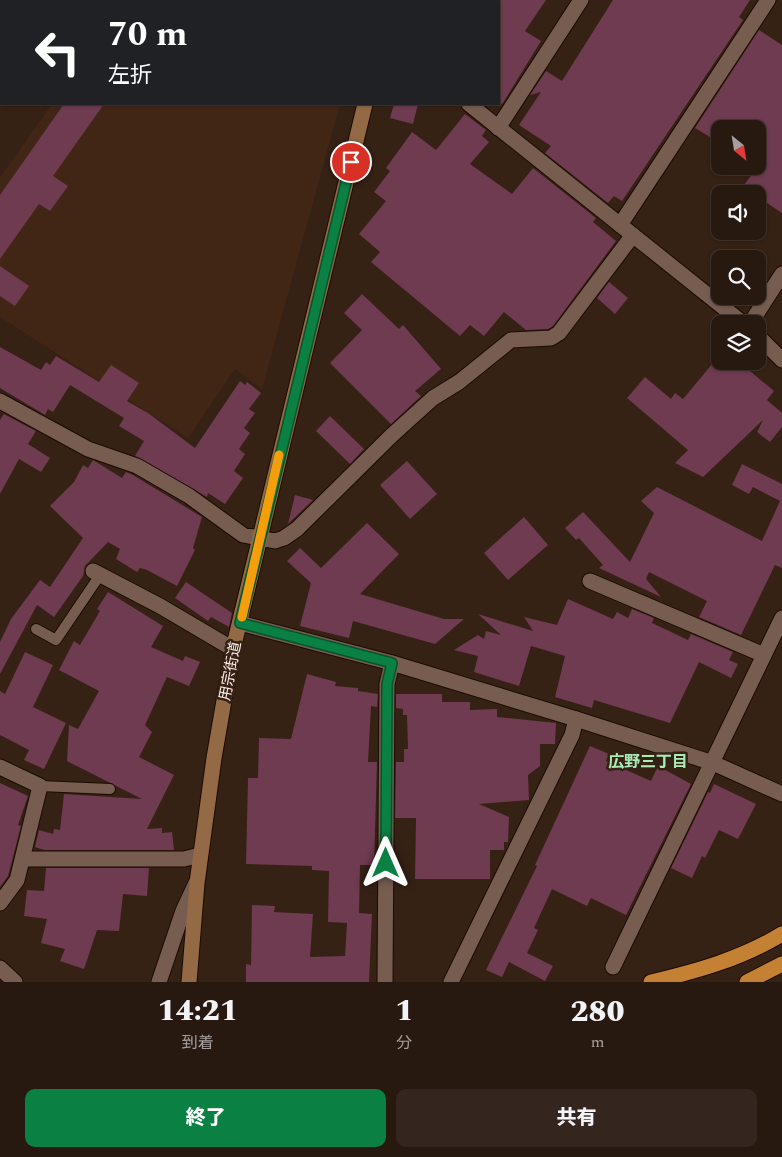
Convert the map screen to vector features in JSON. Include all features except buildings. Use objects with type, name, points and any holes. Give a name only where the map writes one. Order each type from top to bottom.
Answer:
[{"type":"highway","points":[[651,982],[700,970],[739,956],[782,934]]},
{"type":"highway","points":[[751,981],[782,964]]},
{"type":"main road","name":"用宗街道","points":[[189,982],[200,855],[214,758],[233,649],[365,105]]},
{"type":"street","points":[[498,128],[581,0]]},
{"type":"street","points":[[620,225],[768,0]]},
{"type":"street","points":[[470,105],[733,315]]},
{"type":"street","points":[[0,400],[88,449],[138,466],[190,496],[243,535],[275,541],[284,538],[297,529],[419,411],[511,340],[551,338],[559,332],[633,236]]},
{"type":"street","points":[[756,315],[782,274]]},
{"type":"street","points":[[766,344],[782,360]]},
{"type":"street","points":[[97,573],[160,606],[233,649]]},
{"type":"street","points":[[590,581],[764,655]]},
{"type":"street","points":[[613,967],[782,618]]},
{"type":"street","points":[[240,623],[392,663],[576,719],[713,763],[782,794]]},
{"type":"street","points":[[385,982],[387,684],[392,663]]},
{"type":"street","points":[[451,982],[572,735],[576,719]]},
{"type":"street","points":[[0,768],[40,786],[17,880],[0,903]]},
{"type":"street","points":[[23,859],[174,859],[200,855]]},
{"type":"street","points":[[159,982],[183,912],[197,883]]},
{"type":"street","points":[[0,968],[15,982]]},
{"type":"lane","points":[[36,628],[56,640],[97,573]]},
{"type":"lane","points":[[40,786],[110,790]]},
{"type":"shaded area","points":[[51,105],[340,105],[262,389],[235,369],[188,438],[0,317],[0,177]]},
{"type":"slow traffic","points":[[242,617],[279,455]]},
{"type":"district","name":"広野三丁目","points":[[648,761]]},
{"type":"route","points":[[351,162],[240,623],[392,663],[387,684],[386,863]]}]
